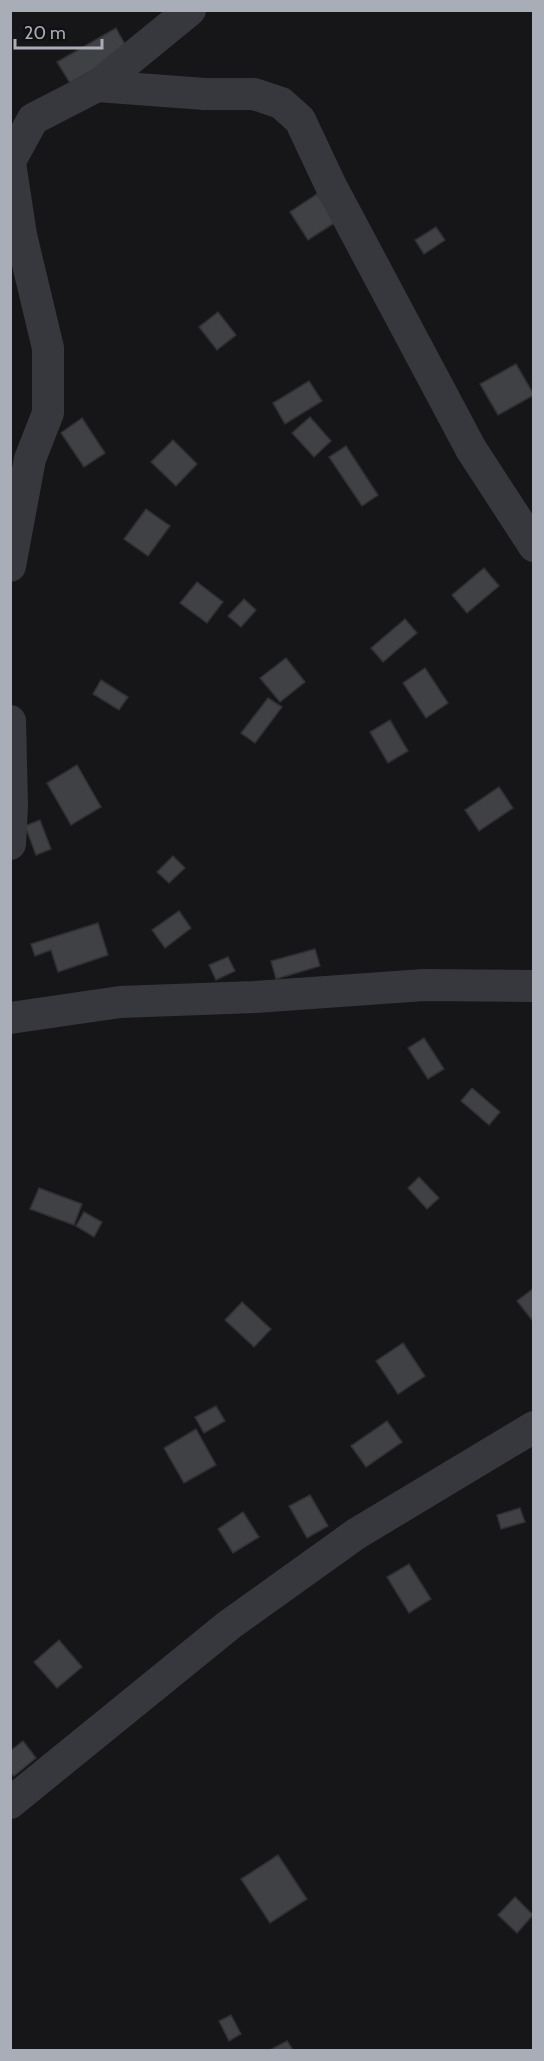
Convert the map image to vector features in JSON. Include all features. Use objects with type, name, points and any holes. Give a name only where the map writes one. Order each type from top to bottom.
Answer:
[{"type":"street","points":[[10,567],[30,459],[48,413],[48,348],[21,235],[10,162],[33,119],[97,87],[190,10]]},
{"type":"street","points":[[97,87],[205,94],[254,94],[280,103],[300,120],[331,186],[471,449],[534,546]]},
{"type":"street","points":[[10,721],[12,805],[10,843]]},
{"type":"street","points":[[10,1018],[120,1002],[255,997],[424,985],[534,986]]},
{"type":"street","points":[[10,1803],[229,1625],[356,1534],[534,1427]]},
{"type":"building","points":[[116,28],[128,50],[70,83],[57,62]]},
{"type":"building","points":[[317,194],[336,222],[308,240],[290,212]]},
{"type":"building","points":[[436,227],[445,240],[424,254],[415,240]]},
{"type":"building","points":[[218,312],[236,335],[217,350],[199,327]]},
{"type":"building","points":[[516,364],[534,395],[498,415],[480,384]]},
{"type":"building","points":[[309,381],[322,401],[285,424],[273,403]]},
{"type":"building","points":[[310,417],[331,441],[314,457],[292,433]]},
{"type":"building","points":[[82,418],[105,453],[84,467],[61,433]]},
{"type":"building","points":[[173,440],[197,464],[176,486],[151,462]]},
{"type":"building","points":[[346,446],[378,495],[362,506],[329,457]]},
{"type":"building","points":[[146,509],[170,526],[148,556],[124,539]]},
{"type":"building","points":[[484,568],[499,586],[467,613],[452,595]]},
{"type":"building","points":[[197,582],[223,602],[207,623],[180,603]]},
{"type":"building","points":[[244,599],[256,610],[241,627],[228,616]]},
{"type":"building","points":[[405,619],[417,633],[383,662],[371,648]]},
{"type":"building","points":[[286,658],[305,682],[280,702],[260,678]]},
{"type":"building","points":[[425,668],[448,703],[426,718],[403,683]]},
{"type":"building","points":[[101,680],[128,697],[119,710],[93,694]]},
{"type":"building","points":[[268,698],[282,707],[255,743],[241,733]]},
{"type":"building","points":[[390,720],[408,751],[388,763],[370,732]]},
{"type":"building","points":[[77,765],[101,807],[71,825],[47,783]]},
{"type":"building","points":[[499,787],[513,808],[479,831],[465,810]]},
{"type":"building","points":[[40,820],[51,849],[36,855],[25,826]]},
{"type":"building","points":[[173,856],[185,868],[169,883],[157,872]]},
{"type":"building","points":[[179,911],[191,928],[165,948],[152,930]]},
{"type":"building","points":[[98,923],[108,955],[58,972],[51,950],[35,956],[31,944]]},
{"type":"building","points":[[315,949],[320,966],[276,979],[271,961]]},
{"type":"building","points":[[228,957],[235,971],[216,980],[209,965]]},
{"type":"building","points":[[424,1038],[444,1069],[428,1079],[408,1048]]},
{"type":"building","points":[[472,1088],[500,1112],[489,1125],[461,1101]]},
{"type":"building","points":[[419,1177],[439,1198],[427,1209],[408,1188]]},
{"type":"building","points":[[39,1188],[82,1204],[74,1225],[30,1209]]},
{"type":"building","points":[[84,1212],[102,1222],[94,1237],[76,1226]]},
{"type":"building","points":[[534,1288],[534,1319],[532,1320],[517,1301]]},
{"type":"building","points":[[242,1302],[271,1329],[254,1347],[225,1320]]},
{"type":"building","points":[[403,1343],[425,1376],[398,1394],[376,1361]]},
{"type":"building","points":[[216,1406],[225,1421],[204,1433],[195,1417]]},
{"type":"building","points":[[387,1421],[402,1442],[366,1467],[351,1446]]},
{"type":"building","points":[[196,1429],[216,1465],[184,1483],[164,1448]]},
{"type":"building","points":[[310,1495],[328,1526],[307,1538],[289,1506]]},
{"type":"building","points":[[520,1508],[525,1522],[501,1529],[497,1515]]},
{"type":"building","points":[[243,1512],[259,1537],[233,1553],[218,1529]]},
{"type":"building","points":[[409,1564],[431,1599],[409,1613],[387,1577]]},
{"type":"building","points":[[59,1640],[82,1667],[57,1688],[34,1662]]},
{"type":"building","points":[[23,1741],[36,1758],[14,1776],[10,1772],[10,1751]]},
{"type":"building","points":[[278,1855],[307,1899],[270,1923],[241,1879]]},
{"type":"building","points":[[515,1897],[533,1915],[517,1933],[498,1915]]},
{"type":"building","points":[[231,2015],[241,2034],[229,2041],[219,2021]]},
{"type":"building","points":[[287,2041],[293,2050],[270,2050]]}]
